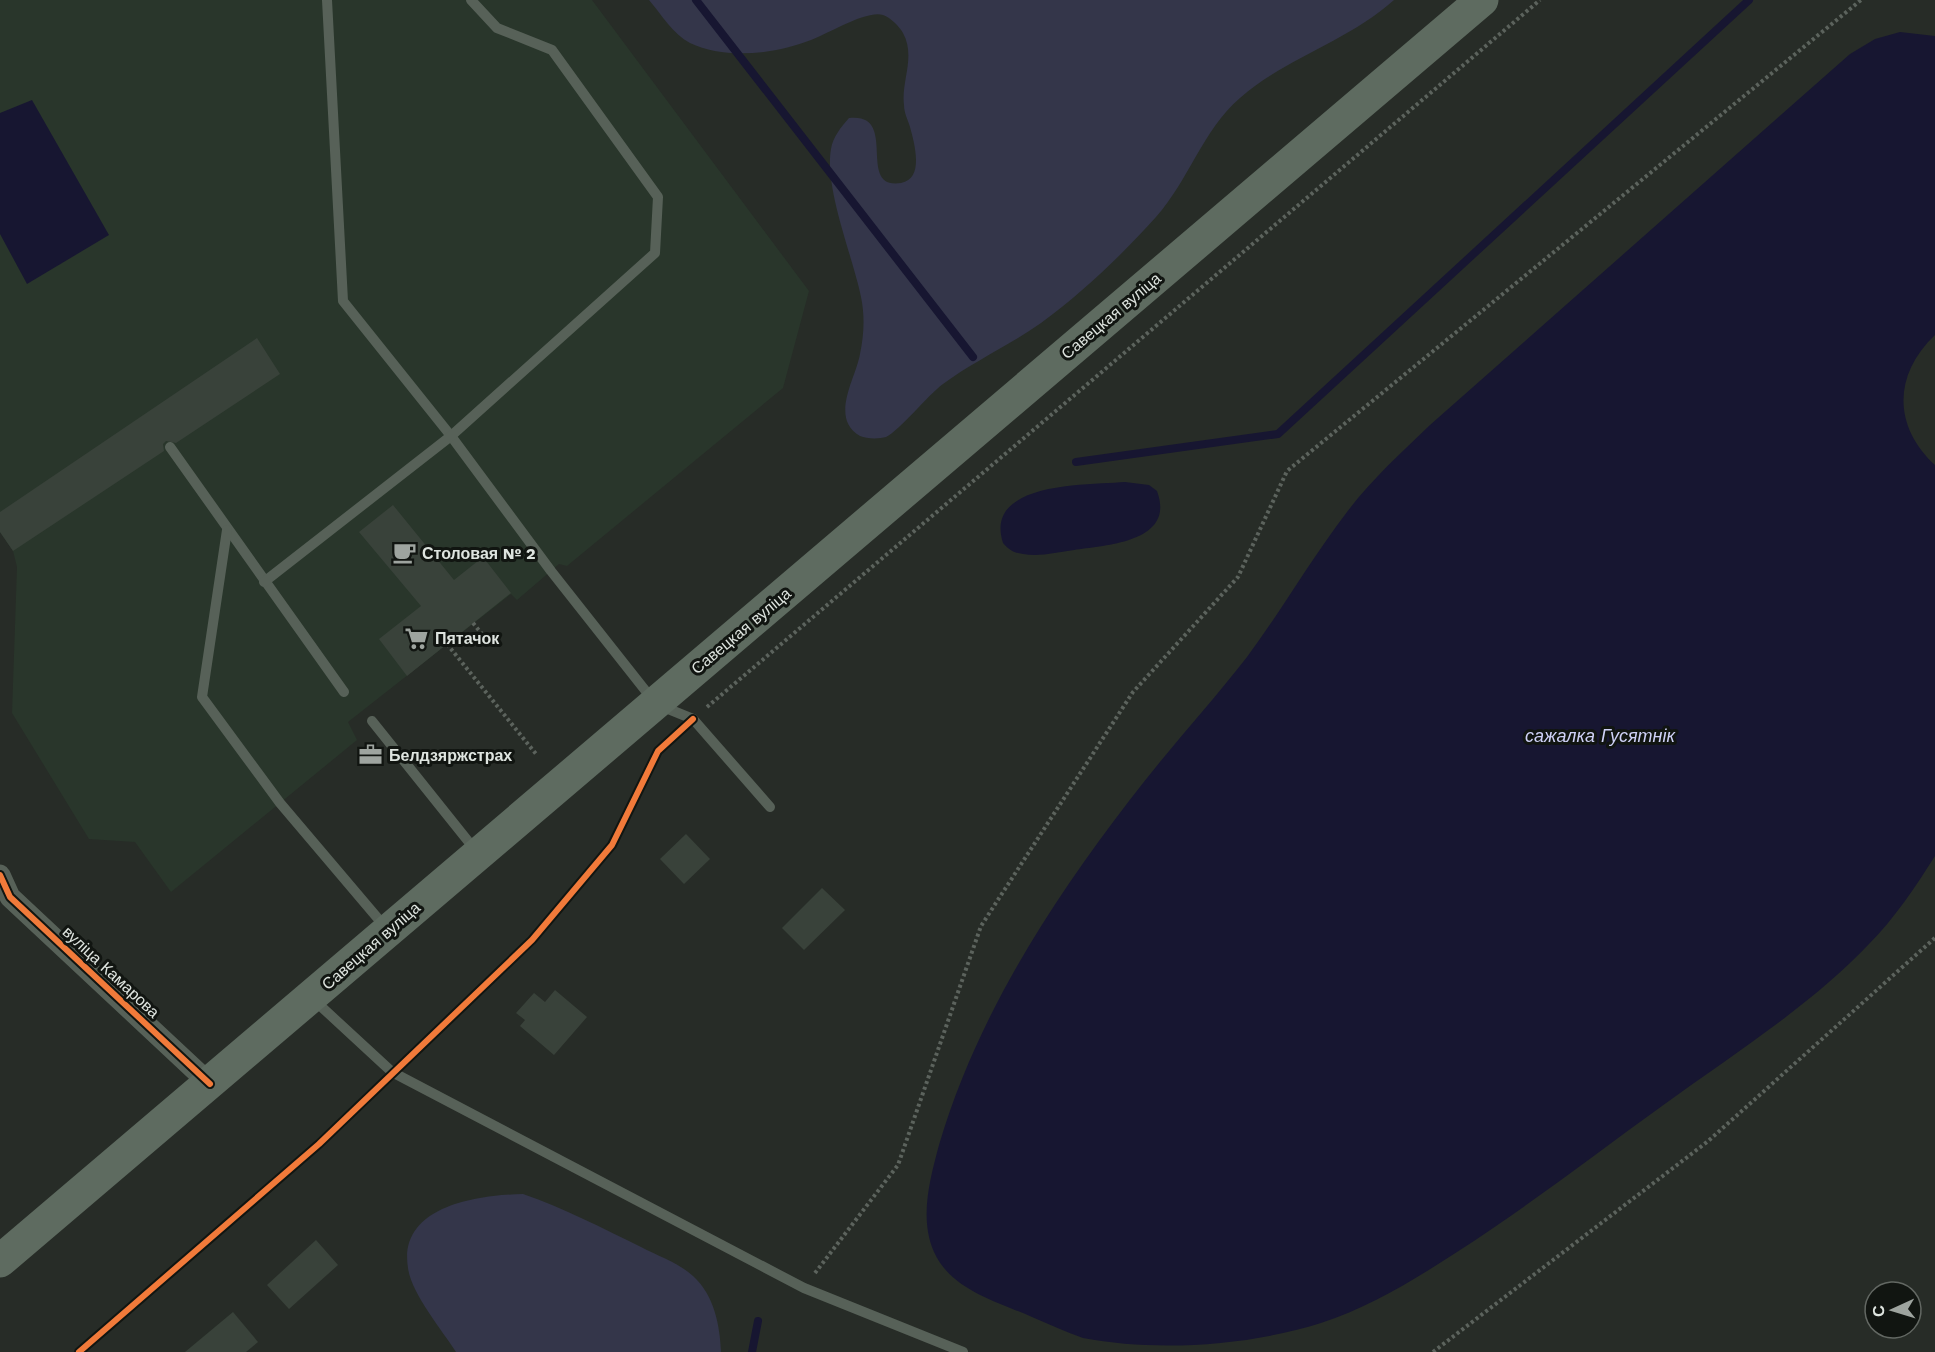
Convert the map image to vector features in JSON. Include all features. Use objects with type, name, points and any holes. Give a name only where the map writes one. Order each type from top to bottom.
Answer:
[{"type":"main road","name":"Савецкая вуліца","points":[[0,1260],[312,998],[478,853],[1482,0]]},
{"type":"street","name":"вуліца Камарова","points":[[0,875],[10,897],[210,1084]]},
{"type":"lane","points":[[264,582],[451,436],[655,253],[658,197],[552,50],[497,28],[471,0]]},
{"type":"lane","points":[[328,2],[343,301],[451,436],[551,571],[656,704],[693,719],[770,807]]},
{"type":"lane","points":[[170,447],[344,692]]},
{"type":"lane","points":[[227,530],[202,697],[280,803],[388,930]]},
{"type":"lane","points":[[372,722],[478,853]]},
{"type":"lane","points":[[312,998],[392,1072],[804,1288],[963,1352]]},
{"type":"path","points":[[79,1352],[319,1144],[532,940],[612,845],[658,751],[1540,0]]},
{"type":"path","points":[[804,1288],[898,1165],[981,926],[1133,692],[1238,577],[1287,471],[1861,0]]},
{"type":"path","points":[[473,623],[482,634]]},
{"type":"path","points":[[447,644],[536,754]]},
{"type":"path","points":[[1433,1352],[1707,1142],[1935,938]]},
{"type":"shaded area","points":[[0,0],[592,0],[809,291],[783,388],[567,566],[559,564],[517,600],[511,594],[348,722],[357,740],[171,892],[135,842],[89,839],[12,713],[17,567],[13,551],[0,532]]},
{"type":"shaded area","points":[[649,0],[1394,0],[1376,15],[1277,71],[1240,98],[1215,125],[1168,203],[1101,273],[1071,299],[1017,339],[943,384],[892,433],[886,437],[866,438],[851,428],[846,419],[847,397],[858,364],[864,326],[861,297],[835,202],[830,165],[831,149],[835,136],[849,118],[864,119],[872,127],[876,138],[881,175],[888,182],[901,183],[913,175],[915,150],[904,108],[908,51],[903,33],[889,18],[876,14],[857,19],[811,40],[782,49],[750,53],[719,52],[684,39]]},
{"type":"shaded area","points":[[523,1194],[583,1219],[687,1271],[700,1284],[711,1301],[719,1331],[721,1352],[456,1352],[428,1311],[410,1278],[408,1247],[415,1230],[444,1208],[484,1197]]},
{"type":"water","name":"сажалка Гусятнік","points":[[1900,32],[1935,36],[1935,335],[1921,350],[1911,367],[1905,383],[1904,400],[1905,417],[1911,434],[1921,450],[1935,465],[1935,856],[1904,902],[1887,924],[1846,967],[1769,1030],[1483,1235],[1408,1283],[1339,1317],[1293,1331],[1233,1342],[1141,1345],[1111,1342],[1083,1338],[991,1300],[952,1276],[934,1252],[927,1226],[927,1198],[939,1145],[955,1098],[994,1008],[1043,922],[1099,840],[1247,657],[1356,500],[1430,425],[1850,54],[1875,39]]},
{"type":"water","points":[[32,100],[109,235],[27,284],[0,234],[0,113]]},
{"type":"water","points":[[1125,482],[1149,485],[1157,491],[1160,508],[1157,521],[1148,531],[1135,538],[1104,546],[1036,555],[1014,552],[1003,543],[1001,523],[1009,508],[1023,497],[1065,486]]},
{"type":"building","points":[[257,338],[280,374],[176,443],[166,441],[163,444],[164,451],[13,551],[0,532],[0,512]]},
{"type":"building","points":[[393,505],[454,580],[483,557],[511,593],[407,676],[379,639],[421,606],[359,532]]},
{"type":"building","points":[[686,834],[710,859],[684,884],[660,859]]},
{"type":"building","points":[[822,888],[845,910],[804,950],[782,928]]},
{"type":"building","points":[[555,990],[587,1017],[554,1055],[520,1026],[525,1020],[516,1013],[534,993],[545,1002]]},
{"type":"building","points":[[316,1240],[338,1265],[289,1309],[267,1285]]},
{"type":"building","points":[[233,1312],[258,1342],[246,1352],[185,1352]]},
{"type":"waterway","points":[[696,0],[973,357]]},
{"type":"waterway","points":[[1076,462],[1278,434],[1749,0]]},
{"type":"waterway","points":[[752,1352],[758,1321]]},
{"type":"cycle path","points":[[79,1352],[319,1144],[532,940],[612,845],[658,751],[693,719]]},
{"type":"cycle path","points":[[0,875],[10,897],[210,1084]]},
{"type":"place","name":"Столовая № 2","points":[[404,553]]},
{"type":"place","name":"Пятачок","points":[[417,638]]},
{"type":"place","name":"Белдзяржстрах","points":[[371,755]]}]
